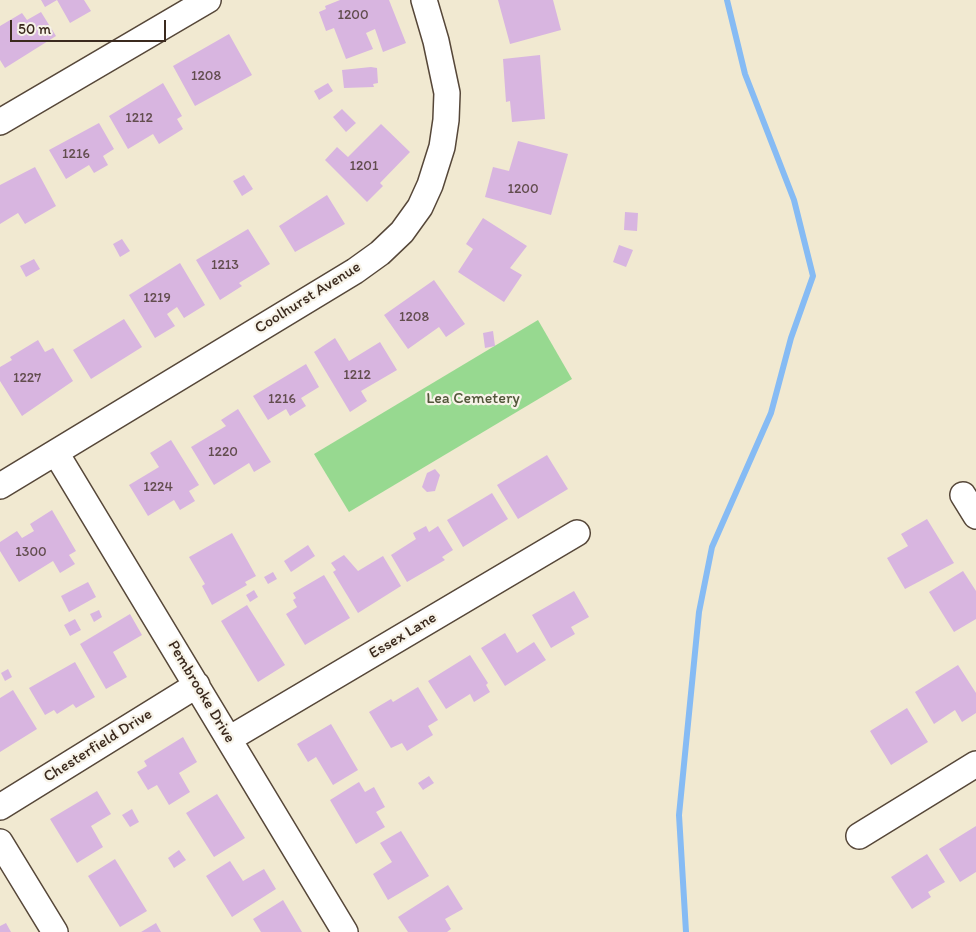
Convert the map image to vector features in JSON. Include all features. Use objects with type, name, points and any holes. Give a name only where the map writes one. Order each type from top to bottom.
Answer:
[{"type":"street","points":[[0,122],[208,0]]},
{"type":"street","name":"Coolhurst Avenue","points":[[0,486],[56,454],[355,271],[380,253],[402,232],[420,207],[430,185],[442,147],[446,120],[447,93],[436,41],[424,0]]},
{"type":"street","name":"Pembrooke Drive","points":[[56,454],[197,685],[344,932]]},
{"type":"street","points":[[963,495],[976,516]]},
{"type":"street","name":"Essex Lane","points":[[229,739],[578,533]]},
{"type":"street","name":"Chesterfield Drive","points":[[0,807],[197,685]]},
{"type":"street","points":[[859,836],[976,764]]},
{"type":"street","points":[[0,842],[55,932]]},
{"type":"green space","name":"Lea Cemetery","points":[[538,320],[572,379],[349,512],[314,454]]},
{"type":"building","points":[[41,0],[57,0],[45,7]]},
{"type":"building","points":[[57,0],[84,0],[91,11],[70,23]]},
{"type":"building","points":[[340,0],[389,0],[406,43],[383,52],[375,29],[366,33],[373,49],[346,59],[334,28],[326,31],[319,12],[326,9],[325,6]]},
{"type":"building","points":[[498,0],[553,0],[561,30],[510,44]]},
{"type":"building","points":[[41,12],[56,36],[5,68],[0,60],[0,26],[22,13],[27,20]]},
{"type":"building","points":[[229,34],[252,75],[195,106],[173,66]]},
{"type":"building","points":[[540,55],[545,119],[512,122],[510,101],[506,102],[503,59]]},
{"type":"building","points":[[377,68],[378,83],[373,84],[374,87],[344,88],[342,70]]},
{"type":"building","points":[[163,83],[182,116],[177,119],[183,129],[159,144],[153,134],[128,149],[109,116]]},
{"type":"building","points":[[328,83],[333,91],[319,100],[314,91]]},
{"type":"building","points":[[342,109],[356,123],[346,132],[333,117]]},
{"type":"building","points":[[99,123],[114,149],[103,156],[108,165],[94,173],[89,165],[66,179],[49,150]]},
{"type":"building","points":[[381,124],[410,152],[380,183],[383,186],[367,202],[325,160],[337,147],[348,157]]},
{"type":"building","points":[[518,141],[568,154],[551,215],[485,197],[493,167],[509,171]]},
{"type":"building","points":[[35,167],[56,206],[25,224],[18,213],[0,224],[0,185]]},
{"type":"building","points":[[244,175],[253,189],[242,196],[233,181]]},
{"type":"building","points":[[327,195],[345,224],[295,252],[279,226]]},
{"type":"building","points":[[625,212],[638,213],[637,231],[624,230]]},
{"type":"building","points":[[483,218],[527,246],[510,268],[522,275],[504,302],[458,272],[473,249],[466,244]]},
{"type":"building","points":[[248,229],[270,264],[239,283],[242,286],[220,300],[196,260]]},
{"type":"building","points":[[122,239],[130,251],[120,257],[113,244]]},
{"type":"building","points":[[619,245],[633,250],[626,267],[613,262]]},
{"type":"building","points":[[34,259],[40,269],[26,277],[20,266]]},
{"type":"building","points":[[180,263],[205,305],[184,318],[177,307],[167,314],[175,326],[155,338],[129,295]]},
{"type":"building","points":[[434,280],[465,324],[446,337],[439,327],[408,349],[384,315]]},
{"type":"building","points":[[124,319],[142,347],[91,379],[73,350]]},
{"type":"building","points":[[493,331],[495,346],[485,348],[483,333]]},
{"type":"building","points":[[335,338],[349,361],[380,342],[397,370],[361,391],[367,401],[350,412],[314,352]]},
{"type":"building","points":[[38,340],[45,352],[53,348],[73,381],[22,416],[0,381],[0,367],[12,360],[10,357]]},
{"type":"building","points":[[306,364],[319,387],[301,398],[306,406],[290,416],[286,409],[268,420],[253,396]]},
{"type":"building","points":[[238,409],[271,462],[254,472],[249,463],[214,485],[191,447],[226,426],[221,420]]},
{"type":"building","points":[[171,440],[199,485],[189,491],[195,501],[180,510],[174,500],[148,516],[129,485],[159,467],[150,453]]},
{"type":"building","points":[[547,455],[568,489],[518,519],[497,485]]},
{"type":"building","points":[[435,469],[440,475],[435,491],[427,492],[422,487],[427,473]]},
{"type":"building","points":[[492,493],[508,519],[463,547],[447,520]]},
{"type":"building","points":[[52,510],[76,551],[69,555],[75,564],[60,573],[53,561],[19,582],[0,551],[0,542],[17,531],[22,538],[34,531],[30,524]]},
{"type":"building","points":[[927,519],[954,563],[905,589],[887,558],[908,546],[901,534]]},
{"type":"building","points":[[426,526],[429,532],[438,526],[453,550],[442,557],[445,560],[407,582],[391,555],[416,539],[413,533]]},
{"type":"building","points":[[232,533],[256,576],[245,582],[247,585],[212,605],[202,586],[205,584],[189,557]]},
{"type":"building","points":[[308,545],[315,556],[291,572],[284,561]]},
{"type":"building","points":[[344,555],[358,571],[383,556],[401,586],[358,613],[333,572],[336,570],[331,563]]},
{"type":"building","points":[[963,571],[976,591],[976,619],[954,632],[929,592]]},
{"type":"building","points":[[273,572],[277,579],[268,584],[264,577]]},
{"type":"building","points":[[324,575],[350,618],[305,645],[286,614],[297,607],[293,600],[296,598],[293,593]]},
{"type":"building","points":[[88,582],[96,597],[69,612],[61,596]]},
{"type":"building","points":[[254,590],[258,597],[250,602],[246,595]]},
{"type":"building","points":[[574,591],[589,617],[571,627],[575,634],[551,648],[532,615]]},
{"type":"building","points":[[247,605],[285,665],[258,682],[221,621]]},
{"type":"building","points":[[99,610],[102,617],[94,622],[90,614]]},
{"type":"building","points":[[130,614],[142,635],[113,652],[127,677],[106,689],[80,644]]},
{"type":"building","points":[[75,619],[81,630],[70,636],[64,625]]},
{"type":"building","points":[[505,633],[517,653],[534,642],[546,660],[505,686],[481,648]]},
{"type":"building","points":[[470,655],[488,683],[486,685],[490,692],[474,702],[470,694],[446,709],[428,681]]},
{"type":"building","points":[[75,662],[95,697],[76,708],[73,704],[57,714],[54,710],[45,715],[29,688]]},
{"type":"building","points":[[958,665],[976,693],[976,713],[962,722],[955,710],[934,724],[915,692]]},
{"type":"building","points":[[8,669],[12,677],[5,681],[1,673]]},
{"type":"building","points":[[418,687],[438,720],[428,726],[433,735],[407,751],[402,743],[391,748],[369,712],[391,699],[393,702]]},
{"type":"building","points":[[13,690],[37,729],[0,752],[0,698]]},
{"type":"building","points":[[907,708],[928,742],[891,765],[870,731]]},
{"type":"building","points":[[331,724],[358,770],[333,785],[316,757],[308,762],[297,744]]},
{"type":"building","points":[[183,737],[197,762],[179,773],[190,792],[169,805],[157,785],[148,790],[137,772],[147,766],[144,761]]},
{"type":"building","points":[[429,776],[434,783],[423,790],[418,783]]},
{"type":"building","points":[[359,782],[365,792],[374,787],[385,807],[376,812],[385,827],[356,844],[330,800]]},
{"type":"building","points":[[97,791],[111,814],[91,826],[103,847],[77,863],[50,819]]},
{"type":"building","points":[[217,794],[245,838],[214,857],[186,813]]},
{"type":"building","points":[[132,809],[139,822],[130,827],[122,815]]},
{"type":"building","points":[[976,826],[976,872],[960,882],[939,849]]},
{"type":"building","points":[[401,831],[429,876],[388,900],[373,874],[392,862],[380,843]]},
{"type":"building","points":[[179,850],[186,860],[174,868],[168,858]]},
{"type":"building","points":[[927,854],[945,882],[928,892],[931,897],[912,909],[891,877]]},
{"type":"building","points":[[115,859],[147,911],[120,927],[88,876]]},
{"type":"building","points":[[230,861],[243,881],[264,869],[276,889],[232,917],[206,876]]},
{"type":"building","points":[[448,885],[463,909],[445,919],[451,929],[447,932],[408,932],[398,917]]},
{"type":"building","points":[[283,900],[302,932],[261,932],[253,919]]},
{"type":"building","points":[[6,923],[11,932],[0,932],[0,926]]},
{"type":"building","points":[[156,923],[161,932],[141,932]]},
{"type":"waterway","points":[[686,932],[679,815],[699,612],[712,547],[771,413],[791,338],[813,276],[794,200],[745,74],[727,0]]}]
